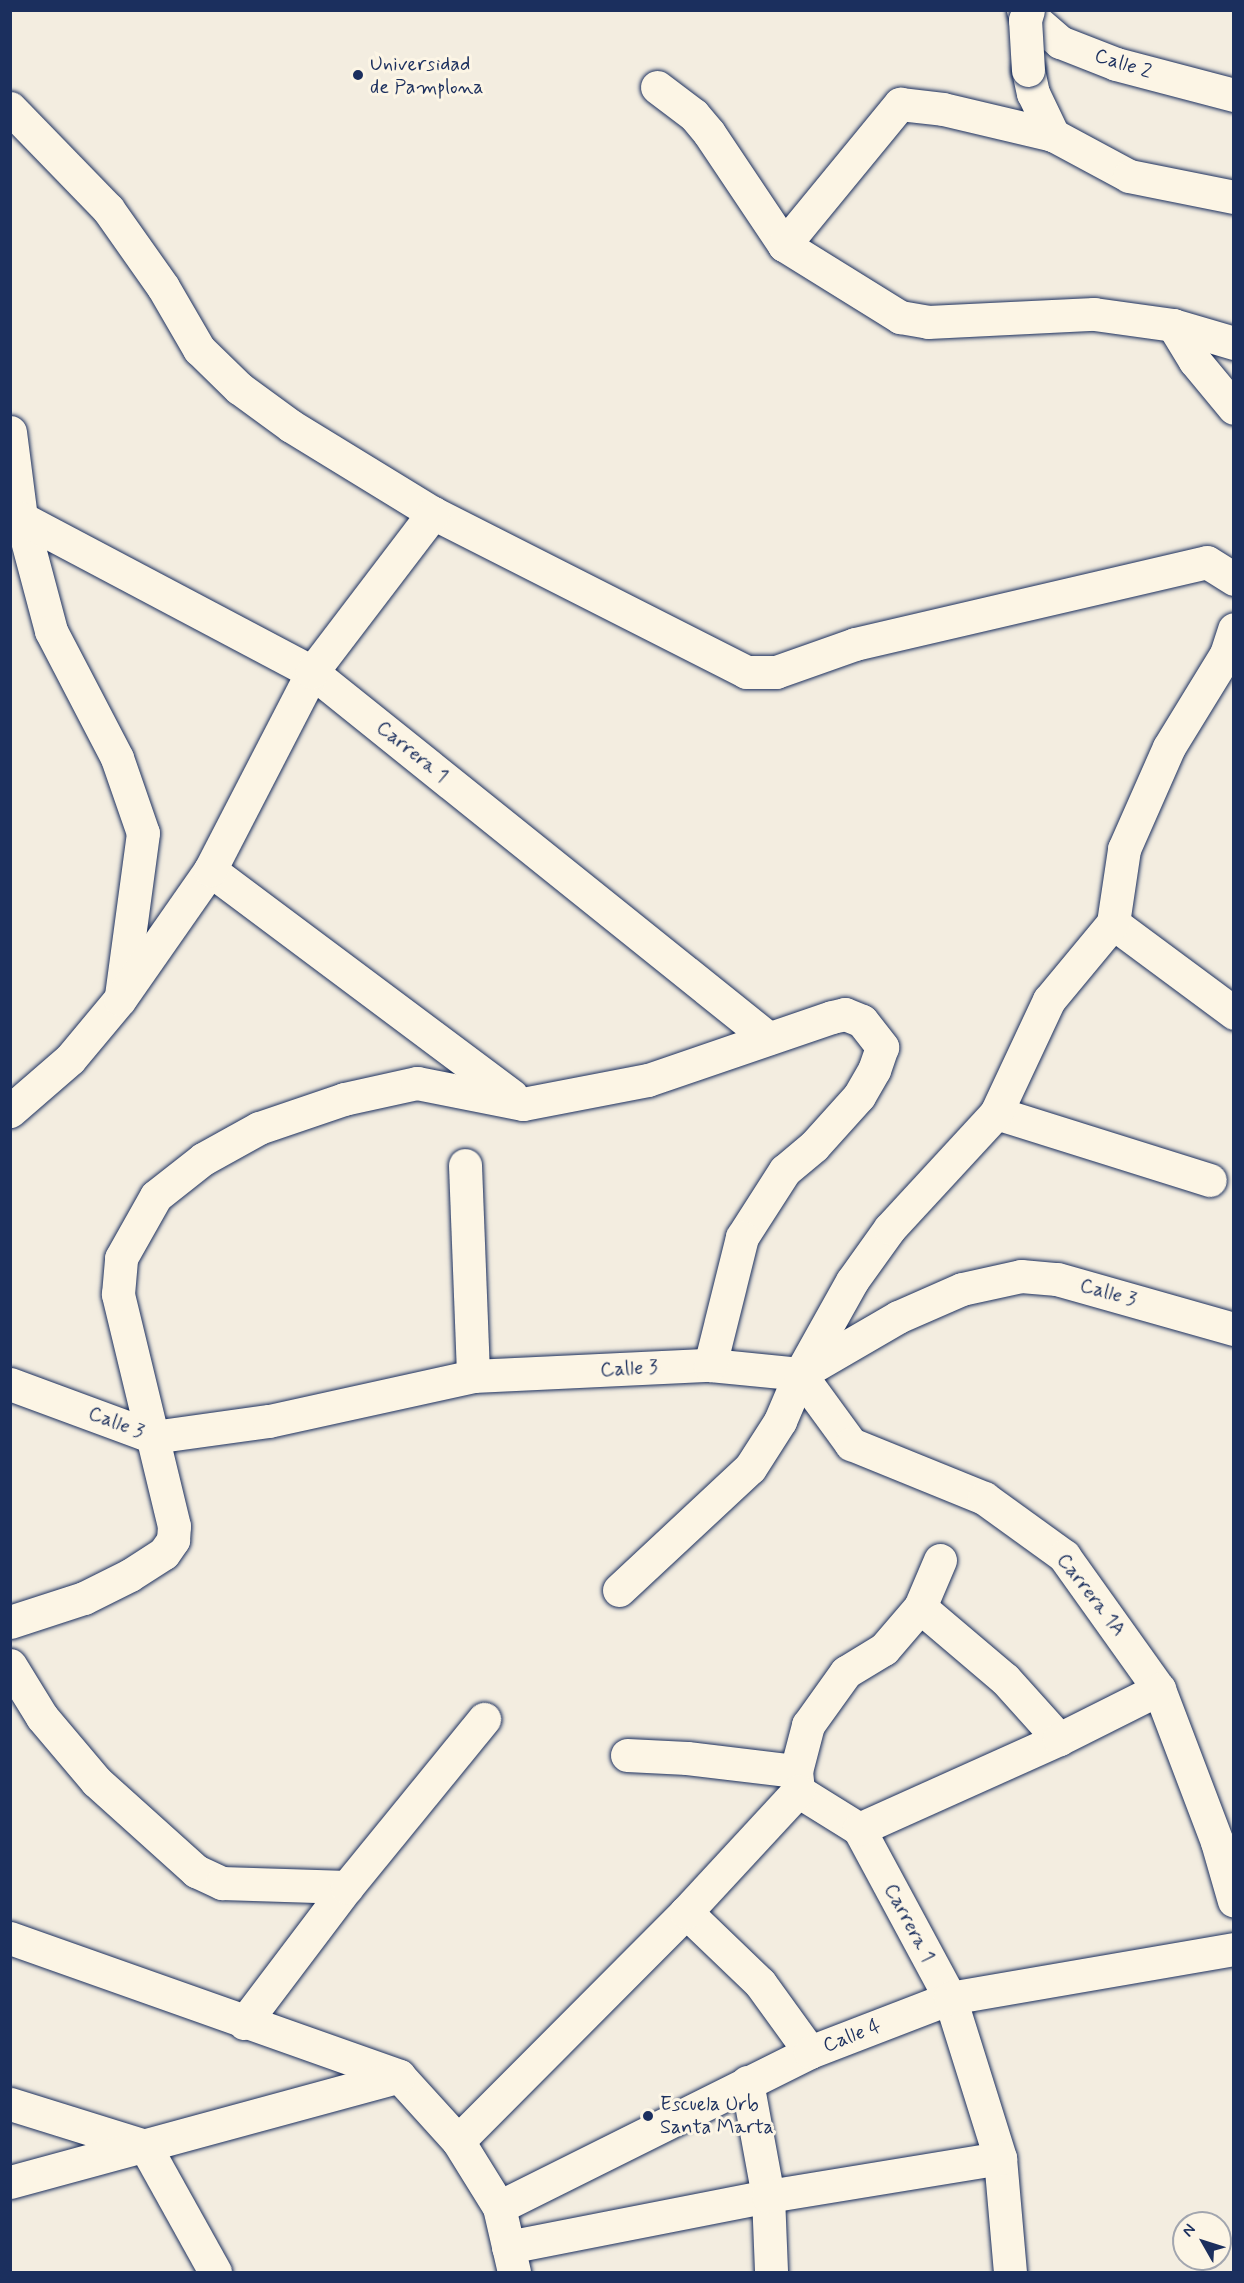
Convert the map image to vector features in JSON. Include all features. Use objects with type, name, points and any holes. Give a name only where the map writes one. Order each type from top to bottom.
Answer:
[{"type":"street","name":"Calle 2","points":[[1023,10],[1060,42],[1116,64],[1233,95]]},
{"type":"street","points":[[1028,10],[1025,20],[1028,70],[1033,93],[1053,135]]},
{"type":"street","points":[[657,87],[694,115],[784,245],[900,317],[928,322],[1094,314],[1173,325],[1233,343]]},
{"type":"street","points":[[784,245],[892,110],[900,104],[916,104],[1053,135],[1129,176],[1233,197]]},
{"type":"street","points":[[10,108],[108,209],[163,287],[200,349],[239,388],[291,426],[434,513],[746,672],[776,672],[855,644],[1207,562],[1233,579]]},
{"type":"street","points":[[1173,325],[1195,361],[1233,408]]},
{"type":"street","points":[[10,432],[21,518],[51,631],[117,758],[142,833],[120,999]]},
{"type":"street","points":[[10,1111],[70,1059],[120,999],[210,870],[312,672],[434,513]]},
{"type":"street","name":"Carrera 1","points":[[21,518],[312,672],[768,1038]]},
{"type":"street","points":[[619,1590],[750,1468],[780,1421],[800,1374],[852,1281],[890,1228],[996,1113],[1049,1000],[1113,923],[1124,849],[1146,795],[1169,747],[1231,644]]},
{"type":"street","points":[[210,870],[523,1104]]},
{"type":"street","points":[[1113,923],[1233,1013]]},
{"type":"street","points":[[10,1622],[84,1598],[164,1553],[173,1540],[174,1526],[118,1294],[121,1258],[156,1196],[203,1159],[259,1128],[344,1099],[417,1083],[523,1104],[648,1080],[845,1014],[862,1020],[882,1047],[859,1096],[814,1146],[785,1170],[742,1237],[710,1365]]},
{"type":"street","points":[[996,1113],[1210,1180]]},
{"type":"street","points":[[465,1165],[473,1376]]},
{"type":"street","name":"Calle 3","points":[[10,1384],[153,1437],[269,1421],[473,1376],[710,1365],[800,1374],[898,1317],[962,1289],[1021,1276],[1056,1279],[1233,1329]]},
{"type":"street","name":"Carrera 1A","points":[[800,1374],[851,1444],[984,1498],[1064,1556],[1159,1689],[1217,1842],[1233,1901]]},
{"type":"street","points":[[458,2141],[687,1912],[797,1781],[808,1725],[846,1672],[884,1649],[920,1607],[940,1560]]},
{"type":"street","points":[[920,1607],[1005,1679],[1059,1739]]},
{"type":"street","points":[[10,1665],[42,1717],[96,1781],[196,1871],[222,1883],[347,1887]]},
{"type":"street","points":[[859,1829],[1059,1739],[1159,1689]]},
{"type":"street","points":[[244,2023],[347,1887],[484,1719]]},
{"type":"street","name":"Carrera 1","points":[[627,1755],[687,1758],[797,1781],[859,1829],[950,1998],[1000,2158],[1010,2272]]},
{"type":"street","points":[[687,1912],[760,1983],[810,2052]]},
{"type":"street","points":[[10,1938],[244,2023],[399,2076],[458,2141],[499,2207],[511,2260],[768,2196],[1000,2158]]},
{"type":"street","name":"Calle 4","points":[[499,2207],[810,2052],[950,1998],[1233,1949]]},
{"type":"street","points":[[10,2182],[399,2076]]},
{"type":"street","points":[[747,2082],[768,2196],[771,2272]]},
{"type":"street","points":[[10,2104],[145,2146],[215,2272]]},
{"type":"place","name":"Universidad de Pamplona","points":[[358,75]]},
{"type":"place","name":"Escuela Urb Santa Marta","points":[[648,2116]]}]
